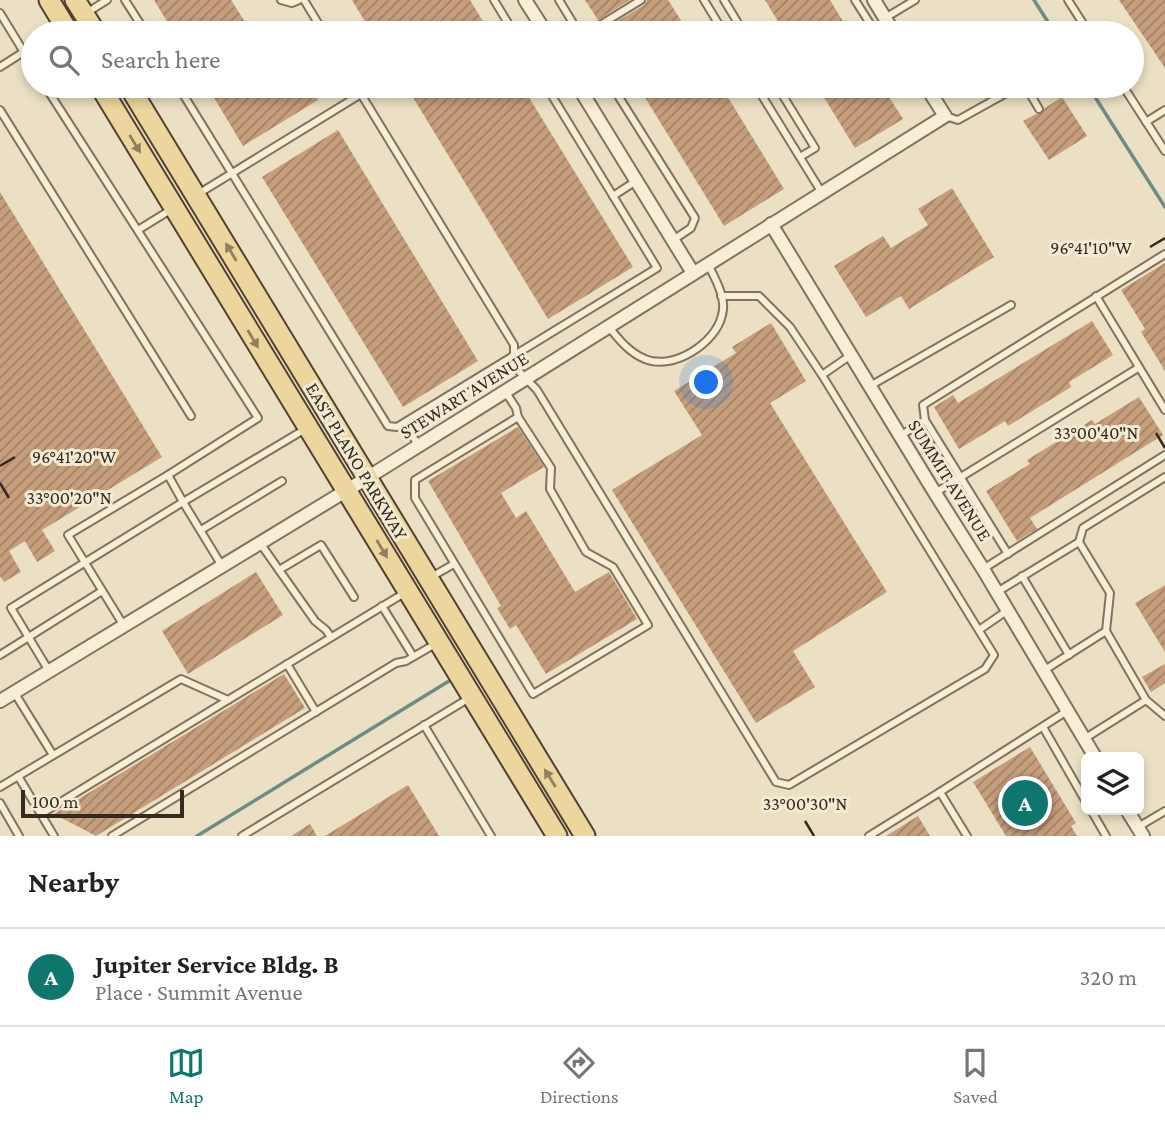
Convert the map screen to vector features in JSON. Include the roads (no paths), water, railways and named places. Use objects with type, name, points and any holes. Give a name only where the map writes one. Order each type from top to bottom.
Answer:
[{"type":"main road","points":[[49,0],[58,21]]},
{"type":"main road","name":"EAST PLANO PARKWAY","points":[[107,98],[557,836]]},
{"type":"main road","name":"EAST PLANO PARKWAY","points":[[136,98],[585,836]]},
{"type":"main road","points":[[174,208],[197,195]]},
{"type":"main road","points":[[407,591],[429,579]]},
{"type":"main road","points":[[439,642],[459,629]]},
{"type":"main road","points":[[473,696],[492,684]]},
{"type":"street","points":[[525,0],[538,21]]},
{"type":"street","points":[[874,0],[887,21]]},
{"type":"street","points":[[585,98],[693,273]]},
{"type":"street","points":[[933,98],[945,117]]},
{"type":"street","name":"STEWART AVENUE","points":[[0,701],[346,491],[945,117]]},
{"type":"street","name":"SUMMIT AVENUE","points":[[771,224],[984,569],[1092,752]]},
{"type":"street","points":[[1130,815],[1140,832]]},
{"type":"lane","points":[[80,7],[107,0]]},
{"type":"lane","points":[[125,0],[138,21]]},
{"type":"lane","points":[[281,0],[292,3],[301,0],[316,21]]},
{"type":"lane","points":[[494,0],[507,21]]},
{"type":"lane","points":[[559,0],[572,21]]},
{"type":"lane","points":[[607,21],[641,0]]},
{"type":"lane","points":[[704,0],[717,21]]},
{"type":"lane","points":[[724,0],[737,21]]},
{"type":"lane","points":[[855,0],[868,21]]},
{"type":"lane","points":[[885,18],[915,0]]},
{"type":"lane","points":[[1068,0],[1081,21]]},
{"type":"lane","points":[[0,13],[21,47]]},
{"type":"lane","points":[[0,67],[21,54]]},
{"type":"lane","points":[[53,98],[258,418],[68,535],[124,626]]},
{"type":"lane","points":[[185,98],[387,426],[397,427],[657,268],[553,98]]},
{"type":"lane","points":[[197,195],[354,98]]},
{"type":"lane","points":[[363,98],[514,345],[514,366],[537,390],[775,782],[789,785],[985,669],[994,655],[790,327],[759,296],[721,296]]},
{"type":"lane","points":[[620,98],[695,218],[691,228],[673,240]]},
{"type":"lane","points":[[763,98],[822,193]]},
{"type":"lane","points":[[784,98],[815,148],[800,157]]},
{"type":"lane","points":[[945,117],[958,120],[997,98]]},
{"type":"lane","points":[[1032,98],[1039,109]]},
{"type":"lane","points":[[1131,98],[1165,151]]},
{"type":"lane","points":[[0,110],[191,416]]},
{"type":"lane","points":[[1146,122],[1165,110]]},
{"type":"lane","points":[[613,196],[636,181]]},
{"type":"lane","points":[[138,230],[174,208]]},
{"type":"lane","points":[[1008,554],[925,421],[923,405],[1165,254]]},
{"type":"lane","points":[[608,326],[622,344],[646,360],[671,362],[693,350],[713,334],[723,314],[721,296],[708,264]]},
{"type":"lane","points":[[1096,296],[1165,410]]},
{"type":"lane","points":[[870,386],[1011,304]]},
{"type":"lane","points":[[822,375],[851,355]]},
{"type":"lane","points":[[935,493],[1138,368]]},
{"type":"lane","points":[[505,391],[516,408],[518,417],[551,468],[551,489],[586,552],[613,567],[648,625],[533,694],[415,498],[415,480],[518,417]]},
{"type":"lane","points":[[900,436],[925,421]]},
{"type":"lane","points":[[405,423],[419,445]]},
{"type":"lane","points":[[49,671],[11,608],[307,428]]},
{"type":"lane","points":[[984,569],[1165,455]]},
{"type":"lane","points":[[168,475],[222,566]]},
{"type":"lane","points":[[997,592],[1079,542],[1083,528],[1165,477]]},
{"type":"lane","points":[[201,530],[282,481]]},
{"type":"lane","points":[[1079,542],[1110,593],[1106,631],[1146,700],[1165,716]]},
{"type":"lane","points":[[260,543],[314,621],[331,638]]},
{"type":"lane","points":[[279,570],[321,545],[354,597]]},
{"type":"lane","points":[[429,579],[454,564]]},
{"type":"lane","points":[[1022,576],[1069,655]]},
{"type":"lane","points":[[0,655],[102,591]]},
{"type":"lane","points":[[41,814],[407,591]]},
{"type":"lane","points":[[382,606],[414,656]]},
{"type":"lane","points":[[979,630],[1008,610]]},
{"type":"lane","points":[[1043,671],[1106,631]]},
{"type":"lane","points":[[112,836],[396,663],[439,642]]},
{"type":"lane","points":[[287,664],[316,712]]},
{"type":"lane","points":[[0,787],[181,679],[229,700]]},
{"type":"lane","points":[[14,692],[53,755]]},
{"type":"lane","points":[[242,836],[473,696]]},
{"type":"lane","points":[[1084,739],[1146,700]]},
{"type":"lane","points":[[869,836],[1067,711]]},
{"type":"lane","points":[[424,725],[491,836]]},
{"type":"lane","points":[[1043,727],[1081,793]]},
{"type":"lane","points":[[19,776],[54,836]]},
{"type":"lane","points":[[940,792],[967,836]]},
{"type":"lane","points":[[0,803],[19,836]]},
{"type":"lane","points":[[1140,832],[1165,811]]},
{"type":"lane","points":[[1094,815],[1106,836]]},
{"type":"waterway","points":[[1034,0],[1047,21]]},
{"type":"waterway","points":[[1096,98],[1165,207]]},
{"type":"waterway","points":[[197,836],[449,681]]},
{"type":"place","name":"Jupiter Service Bldg. B","points":[[1025,803]]}]
